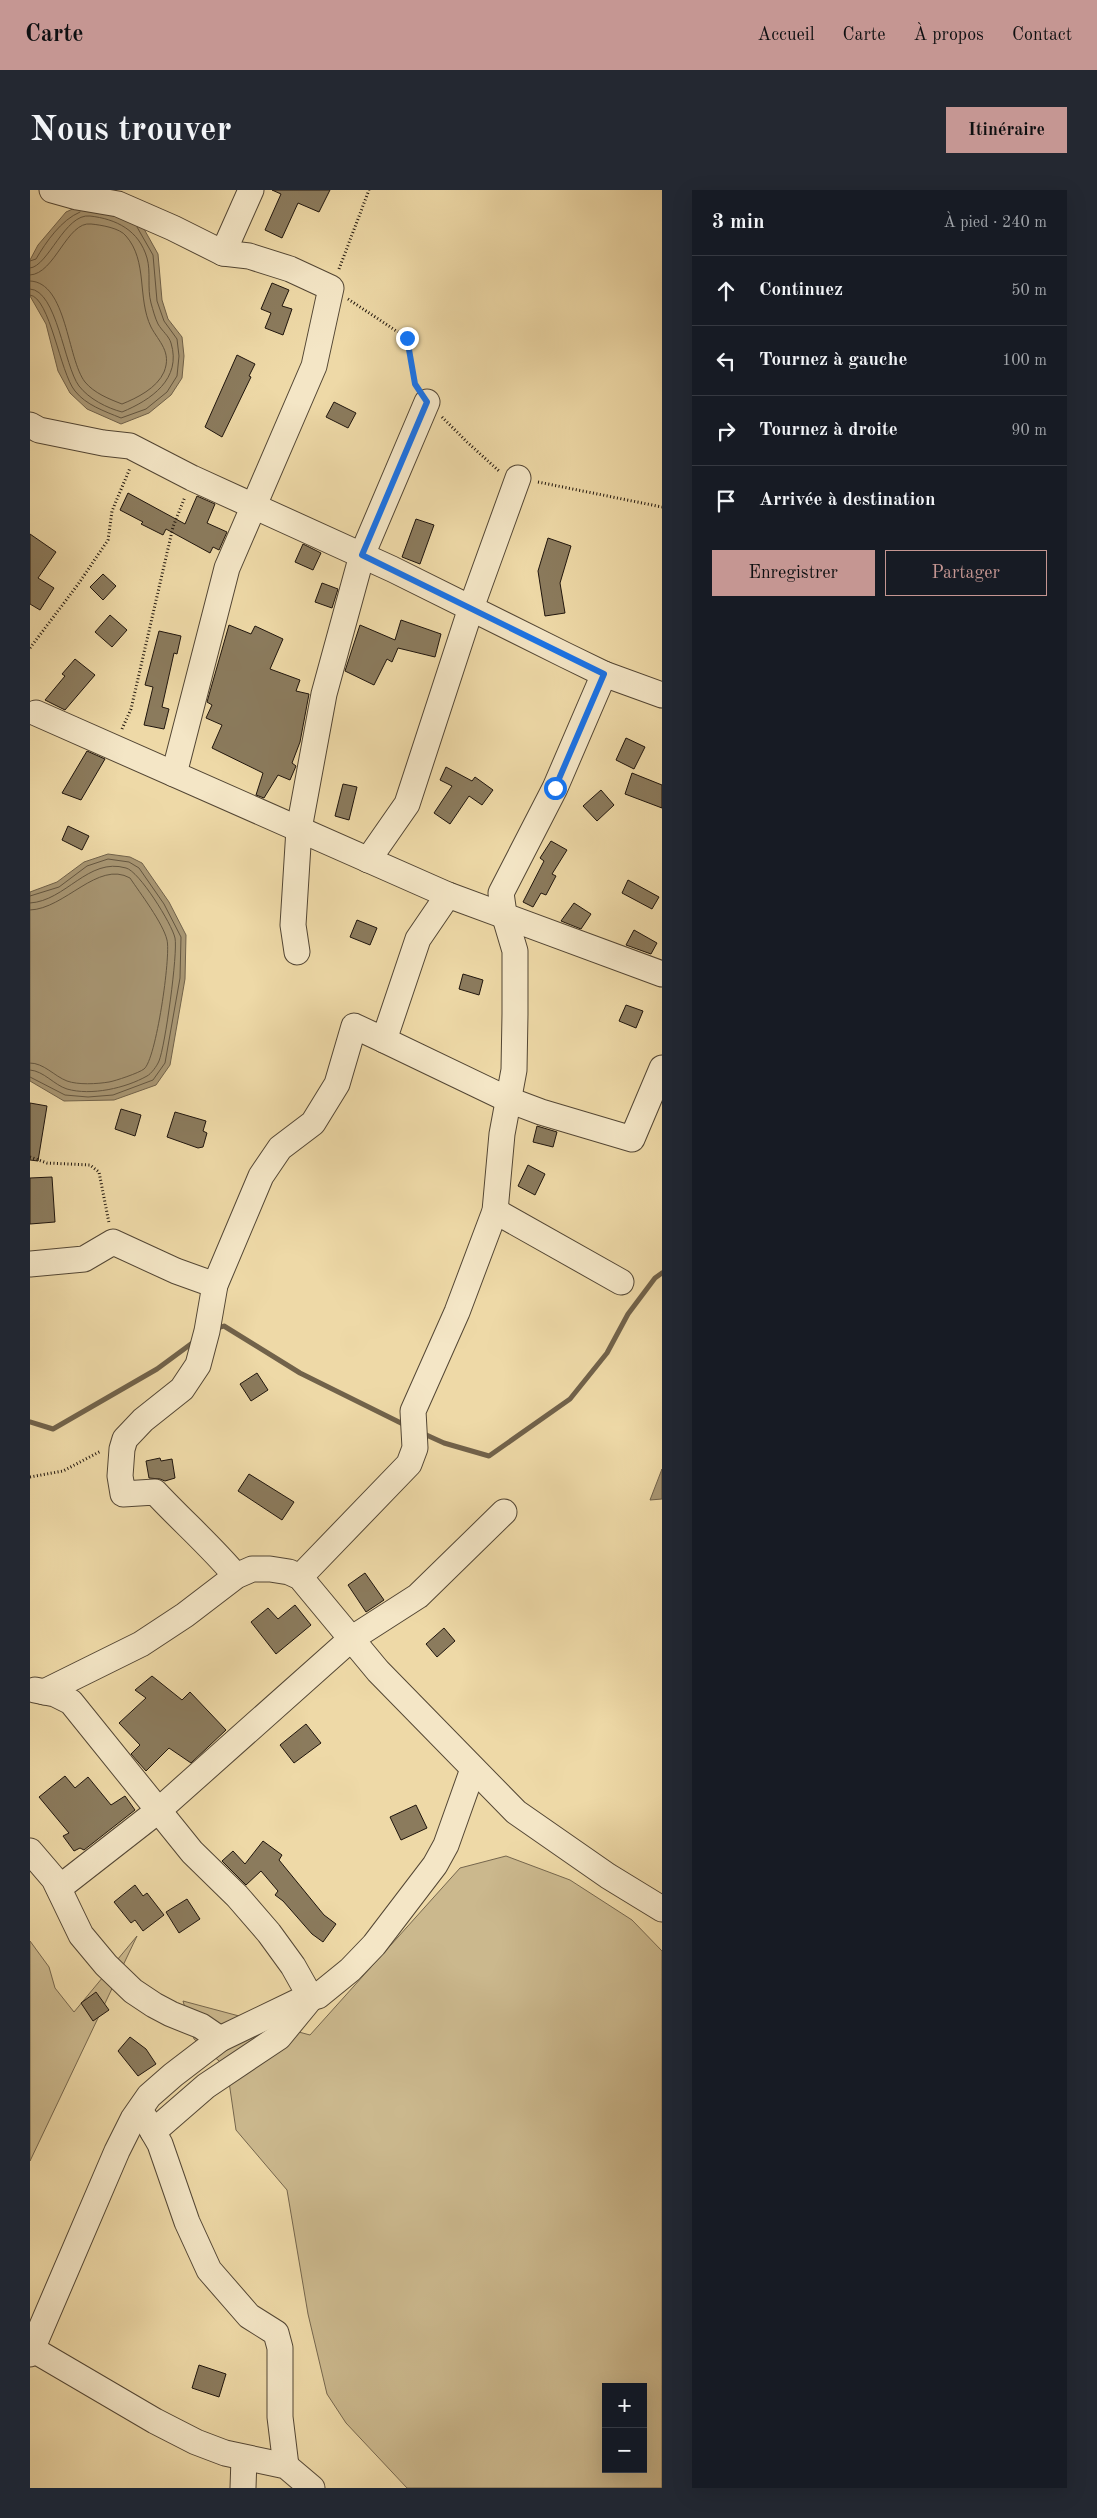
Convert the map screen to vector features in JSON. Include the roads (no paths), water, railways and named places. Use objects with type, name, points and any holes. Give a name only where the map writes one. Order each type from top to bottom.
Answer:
[{"type":"street","points":[[52,190],[77,197],[118,204],[173,228],[223,253],[257,258],[290,269],[331,288],[314,366],[227,568],[174,774]]},
{"type":"street","points":[[223,253],[251,190]]},
{"type":"street","points":[[297,952],[293,925],[300,829],[324,694],[362,555],[427,402]]},
{"type":"street","points":[[30,425],[39,430],[103,443],[130,446],[192,478],[362,555],[604,674],[662,695]]},
{"type":"street","points":[[368,860],[407,804],[471,608],[518,478]]},
{"type":"street","points":[[300,1578],[409,1464],[416,1448],[413,1411],[457,1312],[495,1211],[502,1134],[514,1070],[515,952],[504,914],[501,893],[555,788],[604,674]]},
{"type":"street","points":[[36,713],[448,895],[504,914],[662,974]]},
{"type":"street","points":[[384,1040],[418,938],[448,895]]},
{"type":"street","points":[[236,1576],[206,1541],[155,1492],[123,1494],[120,1476],[122,1449],[125,1439],[137,1426],[182,1389],[198,1365],[207,1331],[215,1285],[261,1176],[280,1148],[313,1123],[337,1084],[354,1026],[509,1100],[541,1112],[632,1139],[662,1068]]},
{"type":"street","points":[[495,1211],[621,1282]]},
{"type":"street","points":[[30,1264],[84,1259],[113,1242],[176,1271],[215,1285]]},
{"type":"street","points":[[59,1888],[159,1810],[351,1639],[418,1596],[504,1512]]},
{"type":"street","points":[[37,1691],[141,1644],[185,1615],[236,1576],[252,1570],[270,1569],[289,1572],[300,1578],[378,1671],[516,1812],[608,1876],[662,1909]]},
{"type":"street","points":[[37,1691],[55,1694],[71,1702],[192,1852],[237,1896],[269,1933],[293,1966],[311,1998]]},
{"type":"street","points":[[312,2488],[286,2466],[244,2458],[196,2442],[31,2352],[117,2151],[140,2109],[155,2090],[220,2039],[299,2001],[318,1996],[350,1970],[374,1945],[424,1881],[446,1844],[474,1769]]},
{"type":"street","points":[[30,1852],[54,1878],[81,1936],[106,1965],[133,1991],[171,2014],[201,2026],[220,2039]]},
{"type":"street","points":[[152,2132],[206,2086],[279,2037],[311,1998]]},
{"type":"street","points":[[140,2109],[160,2144],[187,2222],[209,2270],[250,2316],[276,2333],[281,2363],[279,2392],[286,2466]]},
{"type":"street","points":[[243,2488],[244,2458]]},
{"type":"water","points":[[86,203],[139,220],[158,254],[162,300],[168,319],[182,337],[184,356],[182,378],[171,395],[149,413],[121,424],[87,409],[70,393],[58,371],[46,324],[30,296],[30,260],[38,245],[66,212]]},
{"type":"water","points":[[108,854],[130,857],[142,863],[169,902],[186,935],[185,979],[170,1065],[156,1085],[114,1100],[64,1101],[30,1081],[30,892],[57,882],[84,862]]},
{"type":"water","points":[[662,1469],[662,1499],[650,1500]]},
{"type":"waterway","points":[[422,1433],[444,1443],[489,1456],[570,1399],[607,1353],[628,1314],[655,1278],[662,1273]]},
{"type":"waterway","points":[[215,1329],[224,1326],[300,1373],[407,1426]]},
{"type":"waterway","points":[[30,1422],[53,1429],[157,1369],[195,1341]]}]
